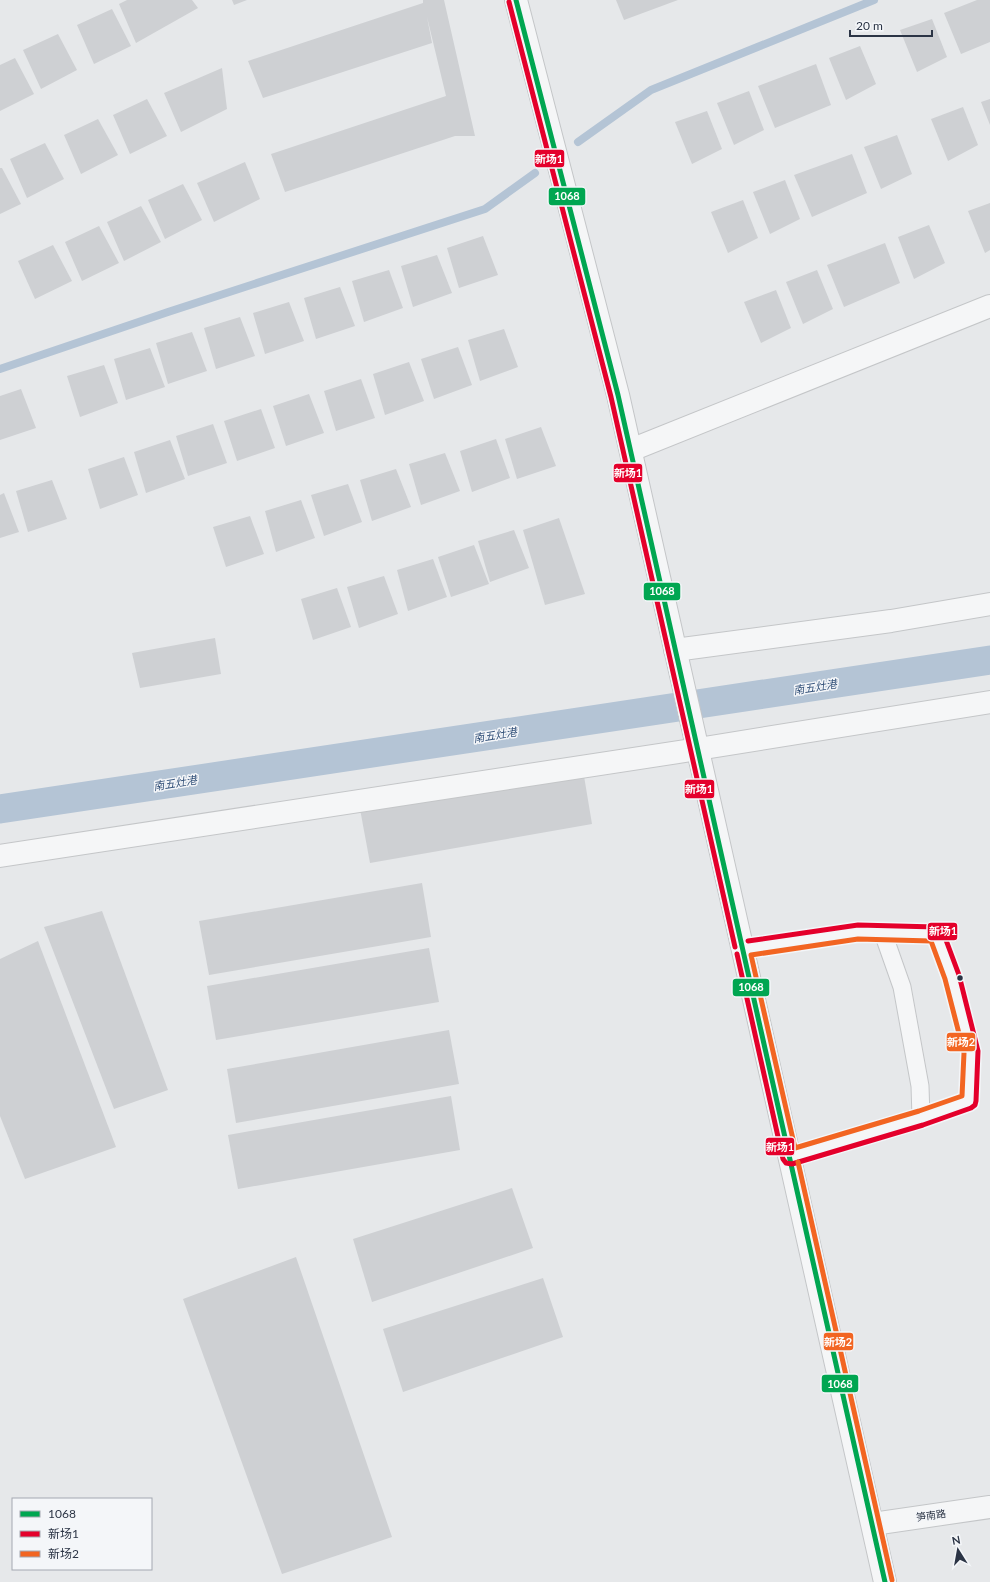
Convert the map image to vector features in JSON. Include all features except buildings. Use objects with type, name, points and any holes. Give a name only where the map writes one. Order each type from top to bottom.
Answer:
[{"type":"street","points":[[516,0],[631,450],[885,1582]]},
{"type":"street","points":[[631,450],[990,306]]},
{"type":"street","points":[[675,650],[891,621],[990,604]]},
{"type":"street","points":[[0,856],[696,742],[990,702]]},
{"type":"street","name":"笋南路","points":[[872,1524],[990,1507]]},
{"type":"lane","points":[[742,949],[858,932],[936,934],[952,977],[972,1052],[969,1101],[921,1118],[790,1157]]},
{"type":"lane","points":[[883,933],[902,987],[920,1086],[921,1118]]},
{"type":"waterway","points":[[578,142],[651,90],[874,0]]},
{"type":"waterway","points":[[0,369],[168,312],[485,209],[535,173]]},
{"type":"waterway","name":"南五灶港","points":[[0,809],[990,660]]},
{"type":"transit line","name":"1068","points":[[516,0],[618,395],[885,1582]]},
{"type":"transit line","name":"新场1","points":[[509,2],[611,397],[735,947]]},
{"type":"transit line","name":"新场1","points":[[737,954],[783,1159],[786,1163],[792,1164],[923,1125],[971,1108],[975,1105],[978,1051],[959,975],[943,932],[940,928],[858,925],[748,941]]},
{"type":"transit line","name":"新场2","points":[[858,939],[931,941],[945,979],[964,1053],[962,1096],[919,1111],[795,1148],[751,955],[858,939]]},
{"type":"transit line","name":"新场2","points":[[798,1162],[892,1580]]}]
